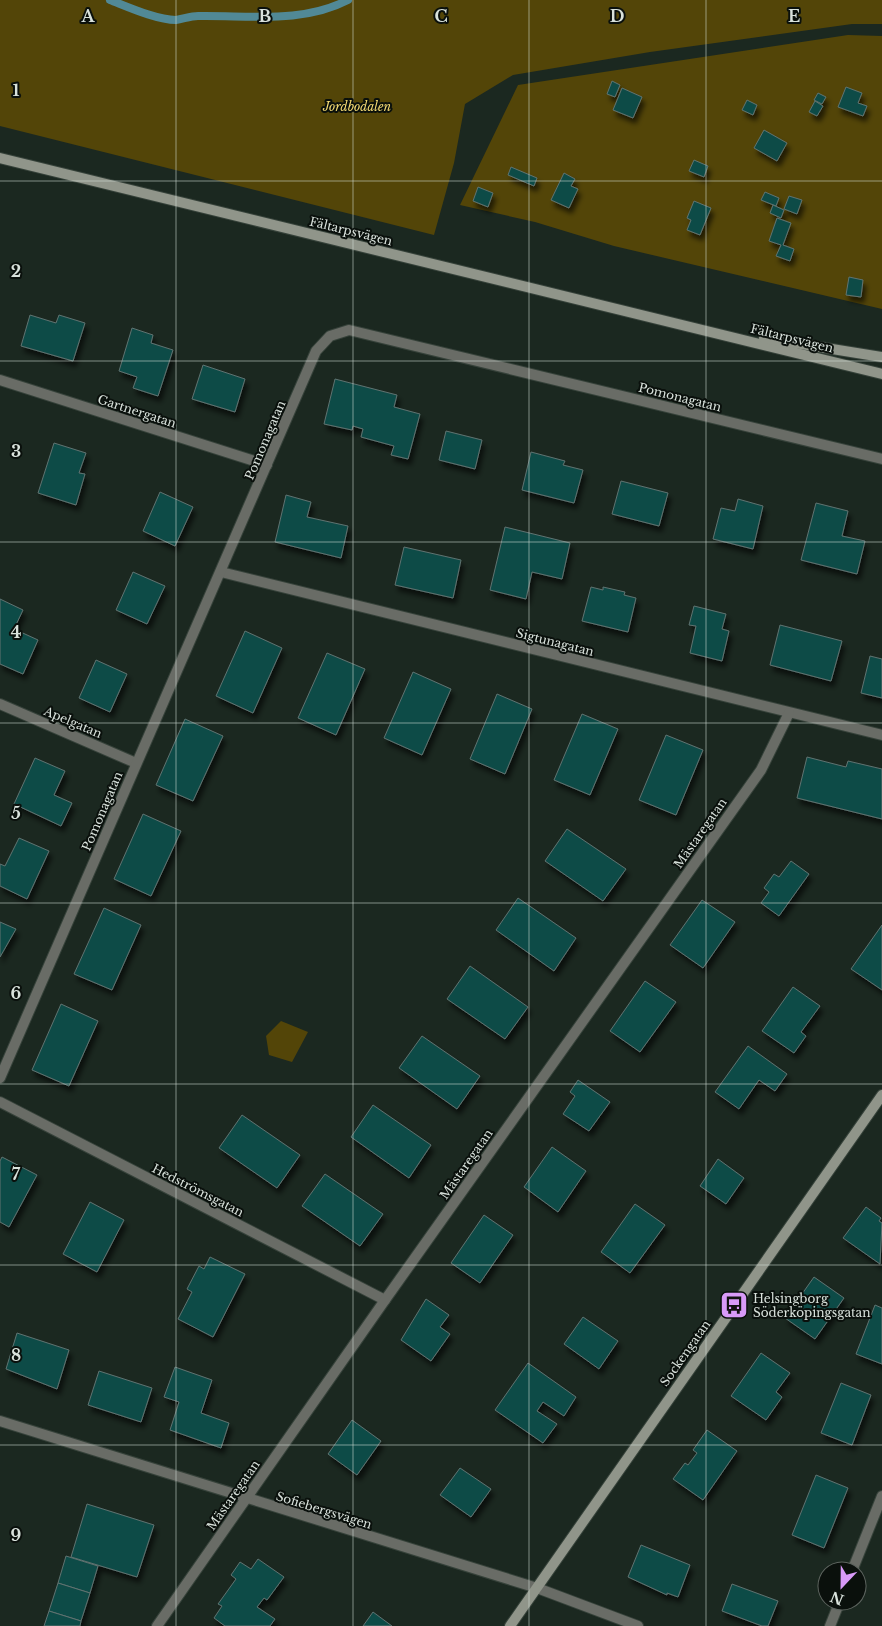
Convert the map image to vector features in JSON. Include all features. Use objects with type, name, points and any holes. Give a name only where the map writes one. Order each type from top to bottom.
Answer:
[{"type":"main road","name":"Fältarpsvägen","points":[[0,158],[882,374]]},
{"type":"main road","name":"Fältarpsvägen","points":[[696,327],[882,357]]},
{"type":"main road","name":"Sockengatan","points":[[510,1626],[882,1095]]},
{"type":"street","name":"Pomonagatan","points":[[0,1078],[316,351],[330,336],[349,330],[882,459]]},
{"type":"street","name":"Gartnergatan","points":[[0,380],[267,465]]},
{"type":"street","name":"Sigtunagatan","points":[[221,572],[882,736]]},
{"type":"street","name":"Apelgatan","points":[[0,704],[136,763]]},
{"type":"street","name":"Mästaregatan","points":[[157,1626],[760,770],[789,713]]},
{"type":"street","name":"Hedströmsgatan","points":[[0,1102],[385,1300]]},
{"type":"street","name":"Sofiebergsvägen","points":[[0,1421],[536,1588],[638,1626]]},
{"type":"street","points":[[856,1561],[882,1496]]},
{"type":"street","points":[[830,1626],[836,1611]]},
{"type":"green space","name":"Jordbodalen","points":[[0,0],[882,0],[882,24],[852,24],[650,52],[513,75],[465,104],[454,163],[434,235],[0,126]]},
{"type":"green space","points":[[848,35],[882,36],[882,309],[614,246],[535,222],[460,205],[518,85]]},
{"type":"green space","points":[[281,1021],[308,1032],[292,1062],[269,1055],[266,1036]]},
{"type":"building","points":[[612,81],[620,85],[615,97],[607,94]]},
{"type":"building","points":[[846,87],[862,93],[858,103],[867,106],[863,116],[838,107]]},
{"type":"building","points":[[622,88],[642,97],[633,118],[613,110]]},
{"type":"building","points":[[818,93],[826,97],[822,104],[814,100]]},
{"type":"building","points":[[747,100],[757,105],[753,115],[742,110]]},
{"type":"building","points":[[815,101],[823,106],[817,116],[809,112]]},
{"type":"building","points":[[764,130],[787,143],[777,161],[754,148]]},
{"type":"building","points":[[694,160],[708,166],[704,177],[689,171]]},
{"type":"building","points":[[511,167],[537,178],[534,186],[508,175]]},
{"type":"building","points":[[564,173],[575,179],[571,186],[578,189],[569,208],[551,200]]},
{"type":"building","points":[[478,187],[493,193],[488,207],[473,201]]},
{"type":"building","points":[[765,192],[779,198],[776,206],[761,200]]},
{"type":"building","points":[[789,196],[802,200],[797,214],[784,209]]},
{"type":"building","points":[[694,201],[711,208],[700,235],[687,230],[691,220],[687,218]]},
{"type":"building","points":[[773,205],[784,210],[781,218],[770,213]]},
{"type":"building","points":[[777,218],[791,223],[783,245],[794,249],[790,261],[776,256],[781,245],[769,241]]},
{"type":"building","points":[[849,277],[863,280],[861,297],[846,295]]},
{"type":"building","points":[[30,315],[56,323],[59,315],[85,323],[73,361],[21,346]]},
{"type":"building","points":[[132,328],[153,335],[151,343],[173,350],[158,396],[133,388],[137,377],[119,371]]},
{"type":"building","points":[[203,365],[245,379],[235,412],[192,399]]},
{"type":"building","points":[[335,379],[397,395],[394,407],[420,414],[408,459],[391,455],[394,446],[361,437],[363,429],[353,426],[352,430],[324,424]]},
{"type":"building","points":[[446,431],[482,440],[475,469],[439,460]]},
{"type":"building","points":[[54,443],[86,453],[79,473],[85,474],[76,505],[38,493]]},
{"type":"building","points":[[531,452],[565,461],[563,465],[583,470],[574,503],[522,490]]},
{"type":"building","points":[[621,481],[668,493],[659,526],[612,514]]},
{"type":"building","points":[[160,492],[193,507],[175,546],[143,531]]},
{"type":"building","points":[[286,495],[311,502],[307,517],[348,526],[341,558],[275,542]]},
{"type":"building","points":[[738,499],[763,506],[753,549],[713,539],[721,508],[735,511]]},
{"type":"building","points":[[816,503],[848,511],[842,536],[865,541],[857,574],[801,560]]},
{"type":"building","points":[[505,527],[570,543],[562,579],[532,572],[526,599],[490,590]]},
{"type":"building","points":[[404,547],[461,560],[453,598],[395,585]]},
{"type":"building","points":[[133,572],[165,586],[147,624],[116,610]]},
{"type":"building","points":[[591,587],[603,590],[603,587],[625,592],[624,595],[636,598],[628,632],[582,621]]},
{"type":"building","points":[[0,599],[23,610],[14,629],[38,640],[23,674],[0,664]]},
{"type":"building","points":[[694,606],[726,614],[722,629],[729,631],[722,661],[690,653],[696,626],[689,625]]},
{"type":"building","points":[[780,625],[842,641],[831,681],[770,665]]},
{"type":"building","points":[[245,631],[282,648],[253,713],[216,696]]},
{"type":"building","points":[[327,653],[365,669],[336,735],[298,718]]},
{"type":"building","points":[[870,656],[882,659],[882,698],[861,693]]},
{"type":"building","points":[[96,660],[127,674],[110,712],[79,698]]},
{"type":"building","points":[[413,672],[451,689],[422,755],[384,738]]},
{"type":"building","points":[[497,694],[532,709],[505,774],[470,759]]},
{"type":"building","points":[[582,714],[618,729],[590,795],[554,780]]},
{"type":"building","points":[[185,719],[223,736],[193,801],[156,785]]},
{"type":"building","points":[[666,735],[703,750],[676,815],[639,800]]},
{"type":"building","points":[[807,757],[846,767],[848,761],[882,769],[882,819],[797,798]]},
{"type":"building","points":[[35,758],[65,771],[54,795],[72,803],[61,826],[14,804]]},
{"type":"building","points":[[143,814],[181,831],[151,896],[114,879]]},
{"type":"building","points":[[567,829],[626,869],[603,901],[545,861]]},
{"type":"building","points":[[19,838],[49,851],[27,899],[0,886],[0,864],[5,866]]},
{"type":"building","points":[[791,861],[809,874],[779,916],[761,903],[769,892],[764,888],[774,874],[779,877]]},
{"type":"building","points":[[518,898],[576,938],[554,971],[496,930]]},
{"type":"building","points":[[702,900],[735,922],[703,968],[670,945]]},
{"type":"building","points":[[104,908],[141,925],[112,990],[74,974]]},
{"type":"building","points":[[0,922],[16,929],[0,957]]},
{"type":"building","points":[[882,925],[882,990],[851,969]]},
{"type":"building","points":[[470,966],[528,1007],[505,1039],[447,999]]},
{"type":"building","points":[[645,981],[676,1002],[640,1052],[610,1031]]},
{"type":"building","points":[[793,987],[820,1006],[801,1032],[806,1036],[794,1053],[762,1031]]},
{"type":"building","points":[[61,1004],[98,1021],[69,1086],[32,1070]]},
{"type":"building","points":[[422,1036],[480,1076],[457,1109],[399,1068]]},
{"type":"building","points":[[748,1046],[787,1074],[775,1091],[759,1080],[739,1109],[715,1092]]},
{"type":"building","points":[[578,1080],[610,1102],[589,1131],[563,1114],[575,1096],[570,1092]]},
{"type":"building","points":[[373,1105],[431,1145],[409,1178],[351,1137]]},
{"type":"building","points":[[242,1115],[300,1155],[277,1188],[219,1148]]},
{"type":"building","points":[[552,1147],[586,1171],[558,1212],[524,1187]]},
{"type":"building","points":[[2,1157],[37,1175],[9,1227],[0,1222],[0,1161]]},
{"type":"building","points":[[718,1159],[744,1178],[726,1204],[700,1186]]},
{"type":"building","points":[[325,1174],[383,1214],[360,1246],[302,1206]]},
{"type":"building","points":[[90,1202],[124,1220],[97,1272],[63,1254]]},
{"type":"building","points":[[635,1204],[665,1225],[630,1273],[601,1252]]},
{"type":"building","points":[[866,1207],[881,1218],[879,1221],[882,1223],[880,1264],[843,1238]]},
{"type":"building","points":[[484,1215],[513,1235],[480,1283],[451,1263]]},
{"type":"building","points":[[210,1257],[245,1274],[213,1337],[178,1319],[192,1292],[187,1289],[199,1266],[204,1269]]},
{"type":"building","points":[[814,1277],[844,1298],[815,1339],[785,1318]]},
{"type":"building","points":[[426,1299],[449,1315],[440,1327],[450,1334],[431,1361],[401,1340]]},
{"type":"building","points":[[875,1305],[882,1308],[882,1364],[856,1354]]},
{"type":"building","points":[[583,1317],[618,1341],[599,1369],[564,1344]]},
{"type":"building","points":[[17,1333],[69,1350],[57,1389],[6,1369]]},
{"type":"building","points":[[761,1353],[790,1373],[776,1392],[782,1397],[766,1420],[731,1396]]},
{"type":"building","points":[[528,1363],[576,1397],[564,1416],[543,1402],[537,1411],[557,1424],[543,1443],[495,1410]]},
{"type":"building","points":[[175,1367],[212,1380],[201,1413],[229,1423],[221,1448],[170,1430],[179,1402],[164,1397]]},
{"type":"building","points":[[99,1371],[152,1388],[141,1422],[88,1405]]},
{"type":"building","points":[[841,1383],[871,1395],[852,1445],[821,1433]]},
{"type":"building","points":[[352,1420],[381,1441],[357,1475],[328,1454]]},
{"type":"building","points":[[707,1430],[737,1451],[703,1500],[673,1479],[685,1463],[688,1465],[697,1453],[693,1450]]},
{"type":"building","points":[[460,1468],[491,1489],[471,1517],[440,1495]]},
{"type":"building","points":[[816,1475],[848,1488],[824,1548],[792,1535]]},
{"type":"building","points":[[87,1504],[154,1525],[137,1577],[71,1557]]},
{"type":"building","points":[[641,1545],[690,1565],[678,1597],[667,1593],[667,1595],[628,1577]]},
{"type":"building","points":[[66,1556],[98,1566],[90,1593],[58,1583]]},
{"type":"building","points":[[258,1559],[284,1577],[267,1600],[264,1598],[257,1607],[275,1619],[270,1626],[225,1626],[214,1618],[222,1606],[218,1604],[236,1579],[231,1575],[240,1562],[251,1569]]},
{"type":"building","points":[[58,1583],[90,1593],[81,1621],[49,1611]]},
{"type":"building","points":[[732,1584],[778,1601],[768,1626],[762,1626],[722,1611]]},
{"type":"building","points":[[49,1611],[81,1621],[80,1626],[44,1626]]},
{"type":"building","points":[[373,1612],[392,1626],[363,1626]]},
{"type":"waterway","points":[[110,0],[152,16],[176,20],[193,16],[275,17],[294,15],[330,8],[348,0]]},
{"type":"place","name":"Helsingborg Söderköpingsgatan","points":[[734,1305]]}]
